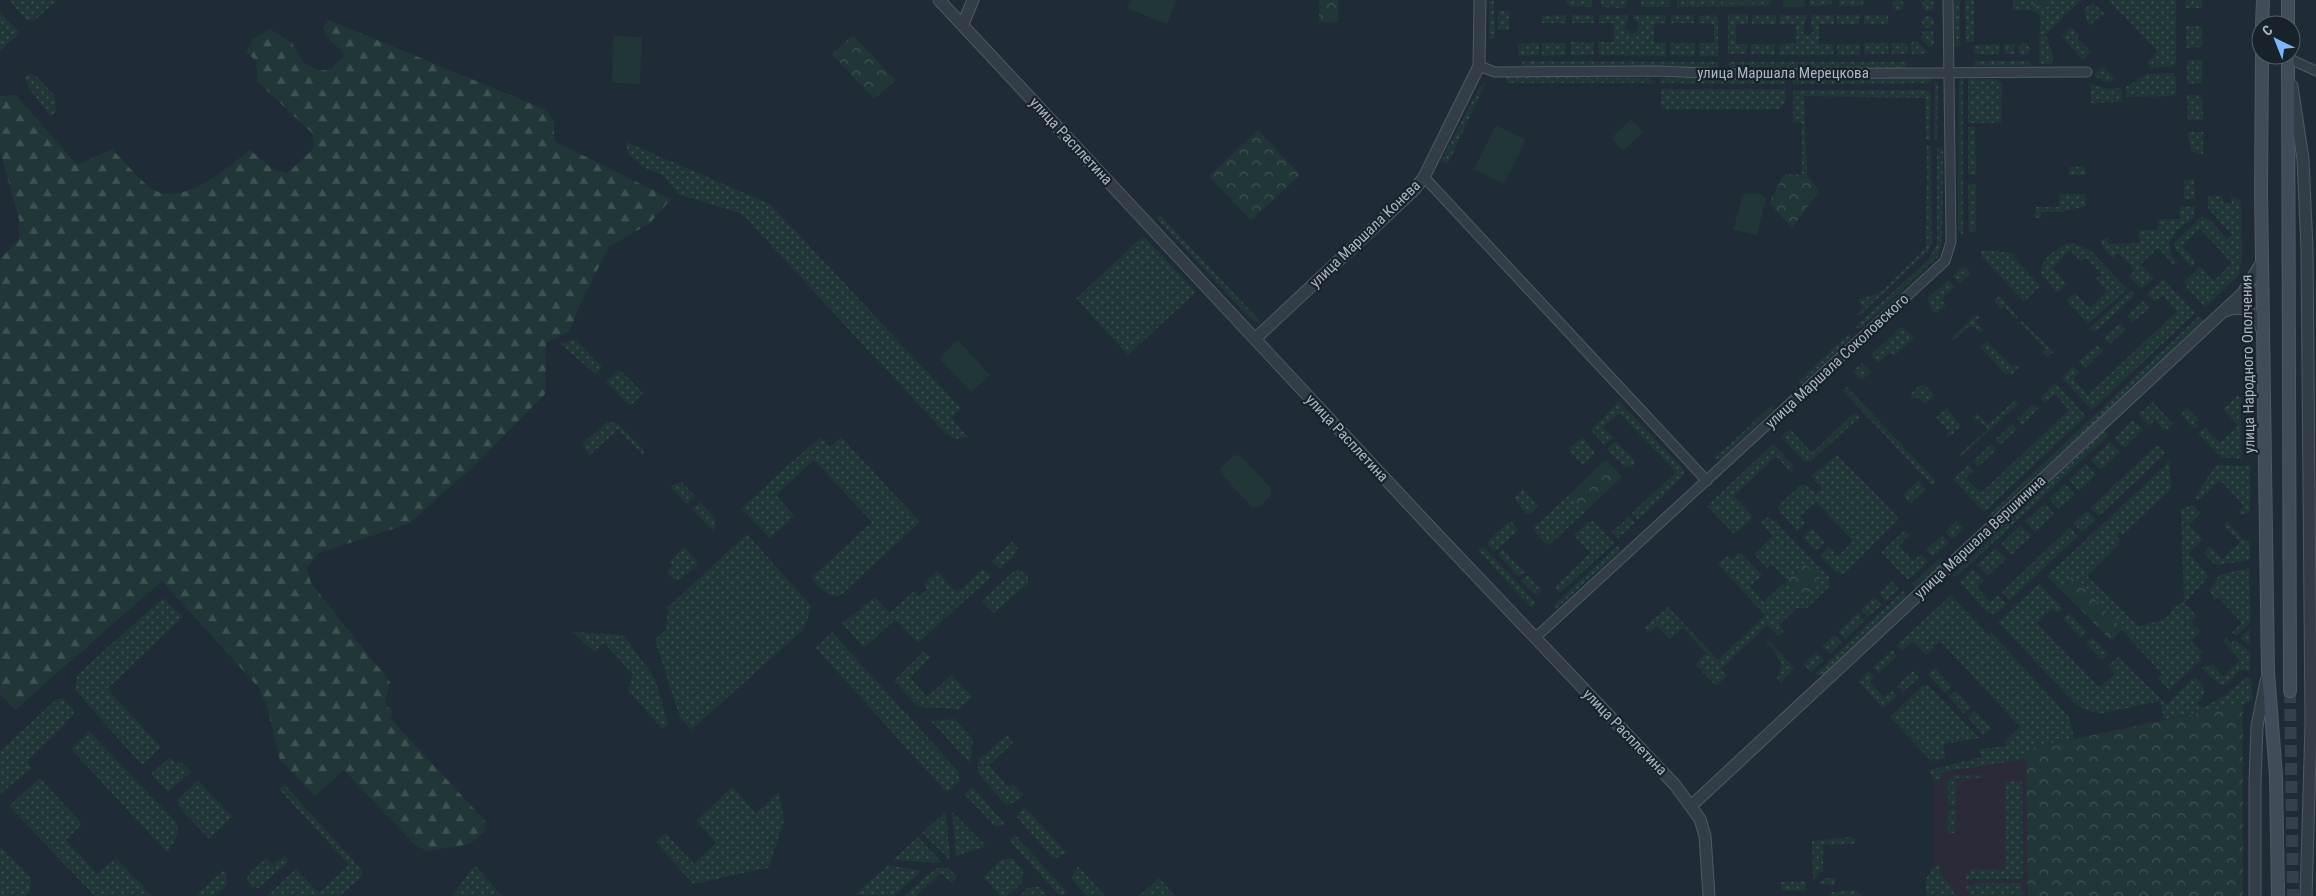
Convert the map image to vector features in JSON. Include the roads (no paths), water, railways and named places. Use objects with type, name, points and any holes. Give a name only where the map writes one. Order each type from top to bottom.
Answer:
[{"type":"main road","points":[[2262,0],[2262,15]]},
{"type":"main road","points":[[2288,0],[2288,15]]},
{"type":"main road","name":"улица Народного Ополчения","points":[[2262,65],[2262,262],[2268,672],[2276,776],[2278,896]]},
{"type":"main road","points":[[2288,65],[2290,691]]},
{"type":"street","name":"улица Расплетина","points":[[939,0],[1691,806],[1700,819],[1705,836],[1709,896]]},
{"type":"street","points":[[963,24],[973,0]]},
{"type":"street","name":"улица Маршала Конева","points":[[1255,339],[1414,190],[1424,177],[1479,66],[1480,0]]},
{"type":"street","name":"улица Маршала Соколовского","points":[[1536,638],[1944,261],[1951,242],[1948,0]]},
{"type":"street","points":[[2301,64],[2316,71]]},
{"type":"street","points":[[2289,65],[2303,159],[2307,249],[2311,725],[2306,896]]},
{"type":"street","name":"улица Маршала Мерецкова","points":[[1479,66],[1495,72],[2087,72]]},
{"type":"street","points":[[1424,177],[1707,481]]},
{"type":"street","name":"улица Маршала Вершинина","points":[[1691,806],[2243,292],[2262,262]]},
{"type":"street","points":[[2221,312],[2238,307],[2246,309],[2259,321],[2264,333]]},
{"type":"street","points":[[2255,896],[2254,782],[2257,726],[2268,672]]},
{"type":"tunnel","points":[[2290,691],[2293,896]]}]
